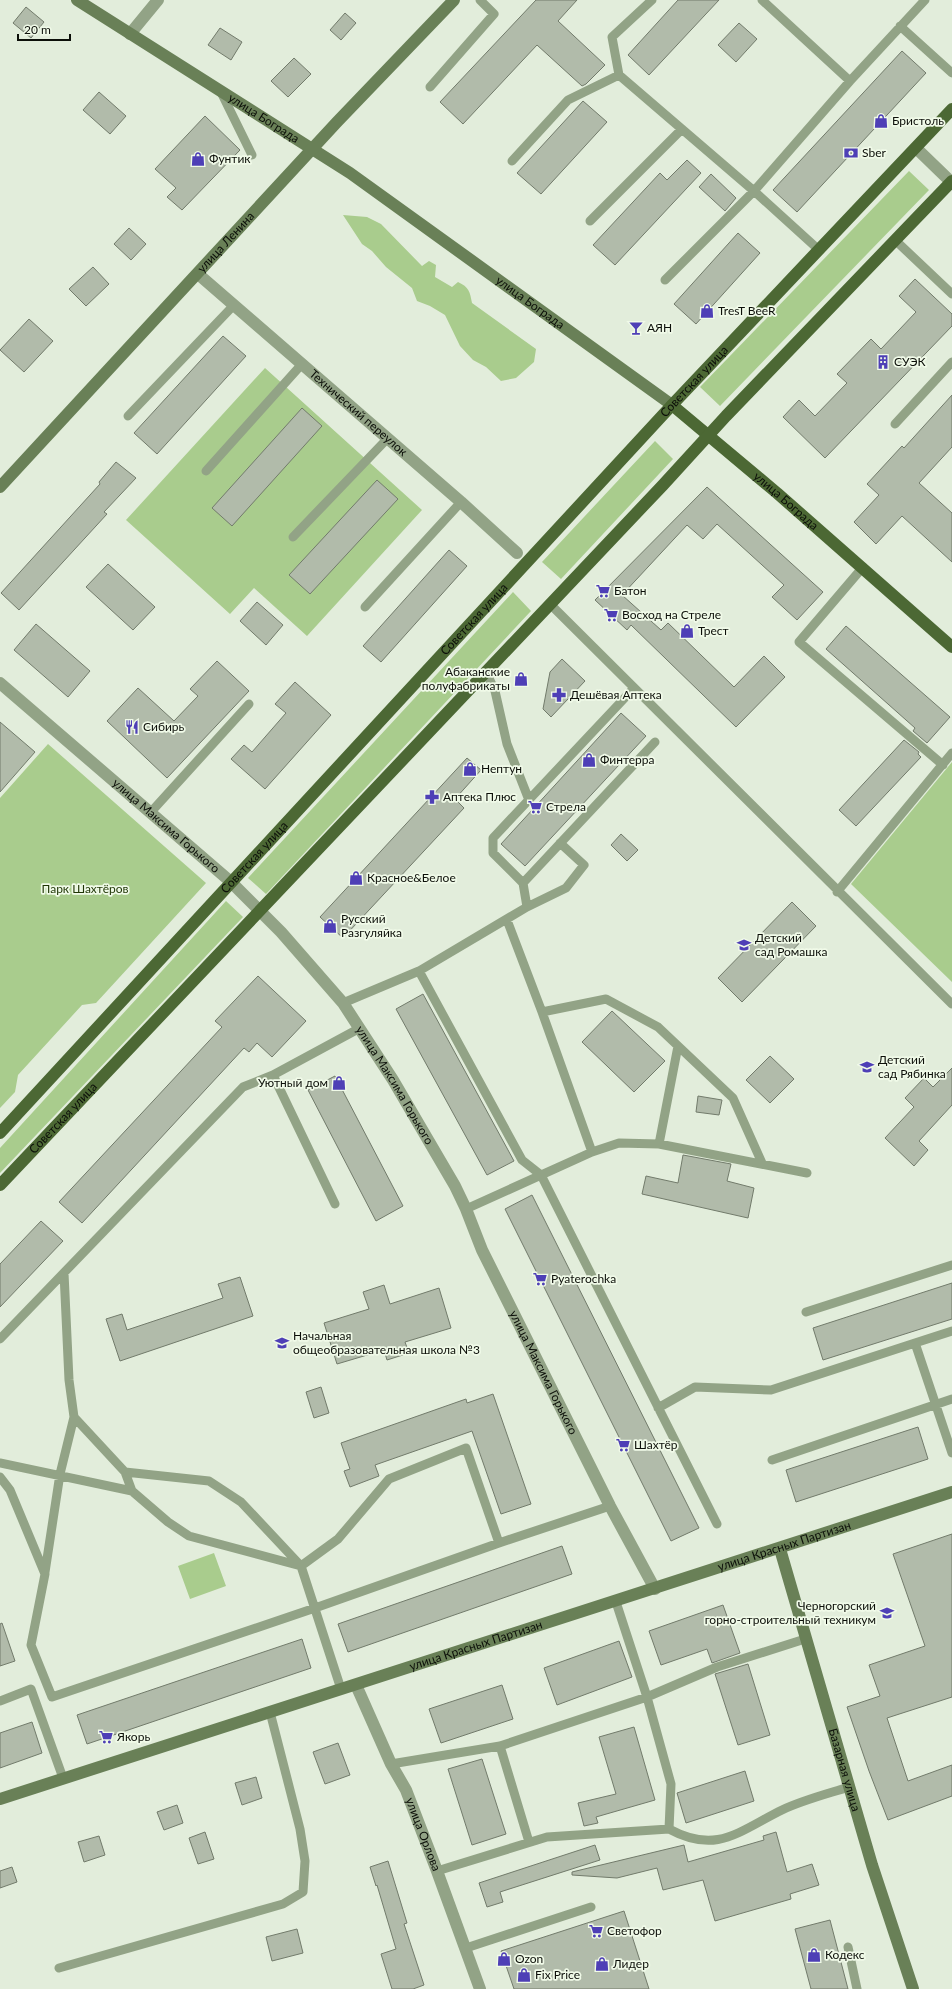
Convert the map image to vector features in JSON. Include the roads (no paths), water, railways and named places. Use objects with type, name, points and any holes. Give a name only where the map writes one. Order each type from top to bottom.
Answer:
[{"type":"main road","name":"улица Бограда","points":[[77,0],[350,173],[672,405],[950,642]]},
{"type":"main road","name":"улица Ленина","points":[[0,487],[312,149],[454,0]]},
{"type":"main road","name":"Советская улица","points":[[0,1133],[672,405],[952,109]]},
{"type":"main road","name":"Советская улица","points":[[0,1185],[486,672],[708,435],[952,182]]},
{"type":"main road","name":"улица Красных Партизан","points":[[0,1799],[616,1602],[952,1492]]},
{"type":"main road","name":"Базарная улица","points":[[780,1549],[805,1640],[872,1865],[913,1989]]},
{"type":"street","points":[[130,34],[158,0]]},
{"type":"street","points":[[916,148],[952,182]]},
{"type":"street","name":"Технический переулок","points":[[198,274],[388,438],[517,553]]},
{"type":"street","name":"улица Максима Горького","points":[[0,683],[231,882],[281,932],[343,1003],[400,1094],[466,1209],[482,1250],[610,1506],[655,1589]]},
{"type":"street","name":"улица Орлова","points":[[356,1685],[391,1764],[406,1790],[480,1989]]},
{"type":"lane","points":[[430,87],[494,14],[480,0]]},
{"type":"lane","points":[[652,0],[612,37],[619,75],[754,191],[819,250]]},
{"type":"lane","points":[[762,0],[850,81]]},
{"type":"lane","points":[[666,280],[754,191],[850,81],[925,0]]},
{"type":"lane","points":[[900,26],[952,73]]},
{"type":"lane","points":[[512,161],[568,100],[619,75]]},
{"type":"lane","points":[[221,92],[252,155]]},
{"type":"lane","points":[[590,221],[682,129]]},
{"type":"lane","points":[[895,240],[952,294]]},
{"type":"lane","points":[[128,416],[234,305]]},
{"type":"lane","points":[[895,424],[952,362]]},
{"type":"lane","points":[[206,471],[302,364]]},
{"type":"lane","points":[[293,537],[388,438]]},
{"type":"lane","points":[[365,607],[461,502]]},
{"type":"lane","points":[[863,567],[799,642],[942,765]]},
{"type":"lane","points":[[550,604],[952,1004]]},
{"type":"lane","points":[[486,672],[495,691],[507,744],[529,800]]},
{"type":"lane","points":[[527,907],[523,883],[493,852],[493,838],[634,688]]},
{"type":"lane","points":[[151,812],[249,704]]},
{"type":"lane","points":[[523,883],[655,742]]},
{"type":"lane","points":[[838,892],[952,753]]},
{"type":"lane","points":[[343,1003],[419,971],[527,907],[566,888],[584,865],[560,843]]},
{"type":"lane","points":[[507,920],[542,1012],[592,1152]]},
{"type":"lane","points":[[419,971],[522,1160],[541,1175],[717,1524]]},
{"type":"lane","points":[[542,1012],[606,999],[658,1027],[733,1098],[762,1164]]},
{"type":"lane","points":[[0,1339],[243,1087],[273,1075],[360,1028]]},
{"type":"lane","points":[[659,1144],[678,1046]]},
{"type":"lane","points":[[273,1075],[335,1204]]},
{"type":"lane","points":[[466,1209],[592,1152],[619,1143],[659,1144],[807,1173]]},
{"type":"lane","points":[[806,1312],[952,1264]]},
{"type":"lane","points":[[64,1273],[69,1380],[74,1417],[60,1474],[45,1574],[31,1645],[52,1697],[610,1506]]},
{"type":"lane","points":[[658,1408],[695,1387],[771,1390],[952,1331]]},
{"type":"lane","points":[[915,1343],[952,1453]]},
{"type":"lane","points":[[772,1460],[952,1399]]},
{"type":"lane","points":[[74,1417],[125,1472],[132,1491]]},
{"type":"lane","points":[[302,1566],[338,1539],[389,1479],[466,1448],[499,1543]]},
{"type":"lane","points":[[0,1463],[60,1474],[132,1491],[168,1522],[189,1536],[302,1566]]},
{"type":"lane","points":[[125,1472],[209,1481],[241,1502],[302,1566],[341,1690]]},
{"type":"lane","points":[[0,1477],[10,1490],[45,1574]]},
{"type":"lane","points":[[616,1602],[647,1697],[671,1784],[668,1829]]},
{"type":"lane","points":[[391,1764],[500,1746],[647,1697],[717,1667],[805,1640]]},
{"type":"lane","points":[[0,1701],[31,1689],[63,1778]]},
{"type":"lane","points":[[59,1968],[283,1904],[303,1892],[305,1861],[300,1829],[270,1712]]},
{"type":"lane","points":[[500,1746],[529,1842]]},
{"type":"lane","points":[[437,1870],[547,1837],[668,1829],[685,1837],[713,1841],[750,1829],[783,1809],[849,1787]]},
{"type":"lane","points":[[466,1948],[591,1907]]},
{"type":"lane","points":[[848,1948],[857,1989]]},
{"type":"place","name":"Бристоль","points":[[881,121]]},
{"type":"place","name":"Sber","points":[[851,153]]},
{"type":"place","name":"Фунтик","points":[[198,159]]},
{"type":"place","name":"TresT BeeR","points":[[707,311]]},
{"type":"place","name":"АЯН","points":[[636,328]]},
{"type":"place","name":"СУЭК","points":[[883,362]]},
{"type":"place","name":"Батон","points":[[603,591]]},
{"type":"place","name":"Восход на Стреле","points":[[611,615]]},
{"type":"place","name":"Трест","points":[[687,631]]},
{"type":"place","name":"Абаканские полуфабрикаты","points":[[521,679]]},
{"type":"place","name":"Дешёвая Аптека","points":[[559,695]]},
{"type":"place","name":"Сибирь","points":[[132,727]]},
{"type":"place","name":"Финтерра","points":[[589,760]]},
{"type":"place","name":"Нептун","points":[[470,769]]},
{"type":"place","name":"Аптека Плюс","points":[[432,797]]},
{"type":"place","name":"Стрела","points":[[535,807]]},
{"type":"place","name":"Красное&Белое","points":[[356,878]]},
{"type":"place","name":"Русский Разгуляйка","points":[[330,926]]},
{"type":"place","name":"Детский сад Ромашка","points":[[744,945]]},
{"type":"place","name":"Детский сад Рябинка","points":[[867,1067]]},
{"type":"place","name":"Уютный дом","points":[[339,1083]]},
{"type":"place","name":"Pyaterochka","points":[[540,1279]]},
{"type":"place","name":"Начальная общеобразовательная школа №3","points":[[282,1343]]},
{"type":"place","name":"Шахтёр","points":[[623,1445]]},
{"type":"place","name":"Черногорский горно-строительный техникум","points":[[887,1613]]},
{"type":"place","name":"Якорь","points":[[106,1737]]},
{"type":"place","name":"Светофор","points":[[596,1931]]},
{"type":"place","name":"Кодекс","points":[[814,1955]]},
{"type":"place","name":"Ozon","points":[[504,1959]]},
{"type":"place","name":"Лидер","points":[[602,1964]]},
{"type":"place","name":"Fix Price","points":[[524,1975]]},
{"type":"park label","name":"Парк Шахтёров","points":[[85,889]]}]
